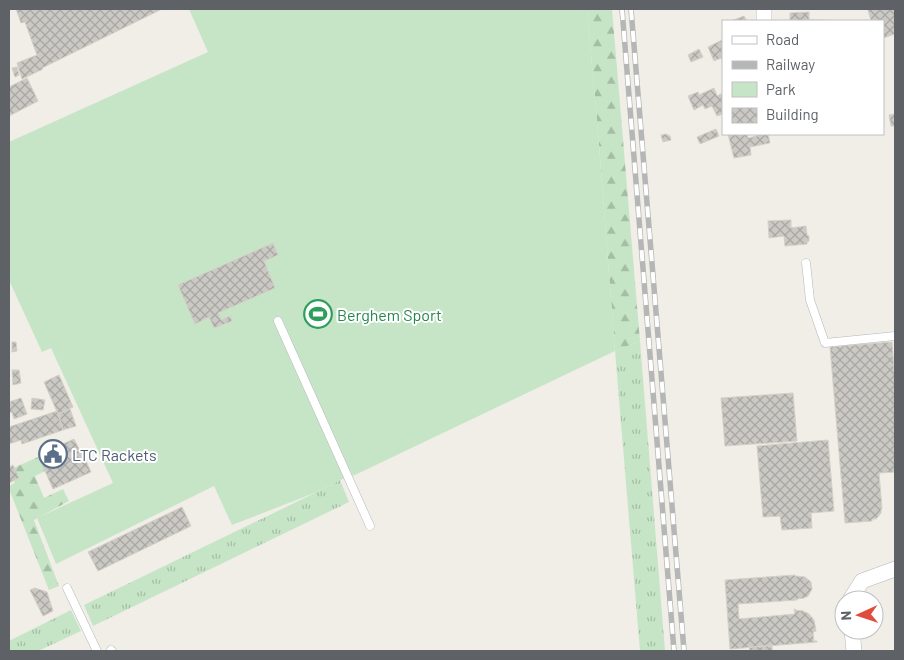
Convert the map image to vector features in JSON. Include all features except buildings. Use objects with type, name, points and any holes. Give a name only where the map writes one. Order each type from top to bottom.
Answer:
[{"type":"street","points":[[856,590],[862,581],[895,569]]},
{"type":"lane","points":[[806,263],[810,300],[825,343],[895,336]]},
{"type":"lane","points":[[278,321],[370,526]]},
{"type":"lane","points":[[67,588],[97,651]]},
{"type":"green space","name":"Berghem Sport","points":[[189,9],[587,9],[615,351],[357,474],[340,480],[317,492],[232,525],[214,486],[56,564],[37,518],[113,483],[51,348],[42,352],[9,280],[9,142],[208,52]]},
{"type":"green space","points":[[587,9],[612,9],[640,341],[615,351],[599,145]]},
{"type":"green space","points":[[640,341],[665,651],[640,651],[615,351]]},
{"type":"green space","points":[[67,444],[74,457],[35,476],[44,498],[63,489],[69,501],[34,520],[59,586],[49,590],[9,489],[9,486],[15,483],[9,470]]},
{"type":"green space","points":[[340,480],[349,502],[93,626],[84,605]]},
{"type":"green space","points":[[71,610],[81,631],[38,651],[9,651],[9,641]]},
{"type":"railway","points":[[622,9],[674,651]]},
{"type":"railway","points":[[631,9],[684,651]]},
{"type":"place","name":"Berghem Sport","points":[[318,314]]},
{"type":"place","name":"LTC Rackets","points":[[53,454]]}]
